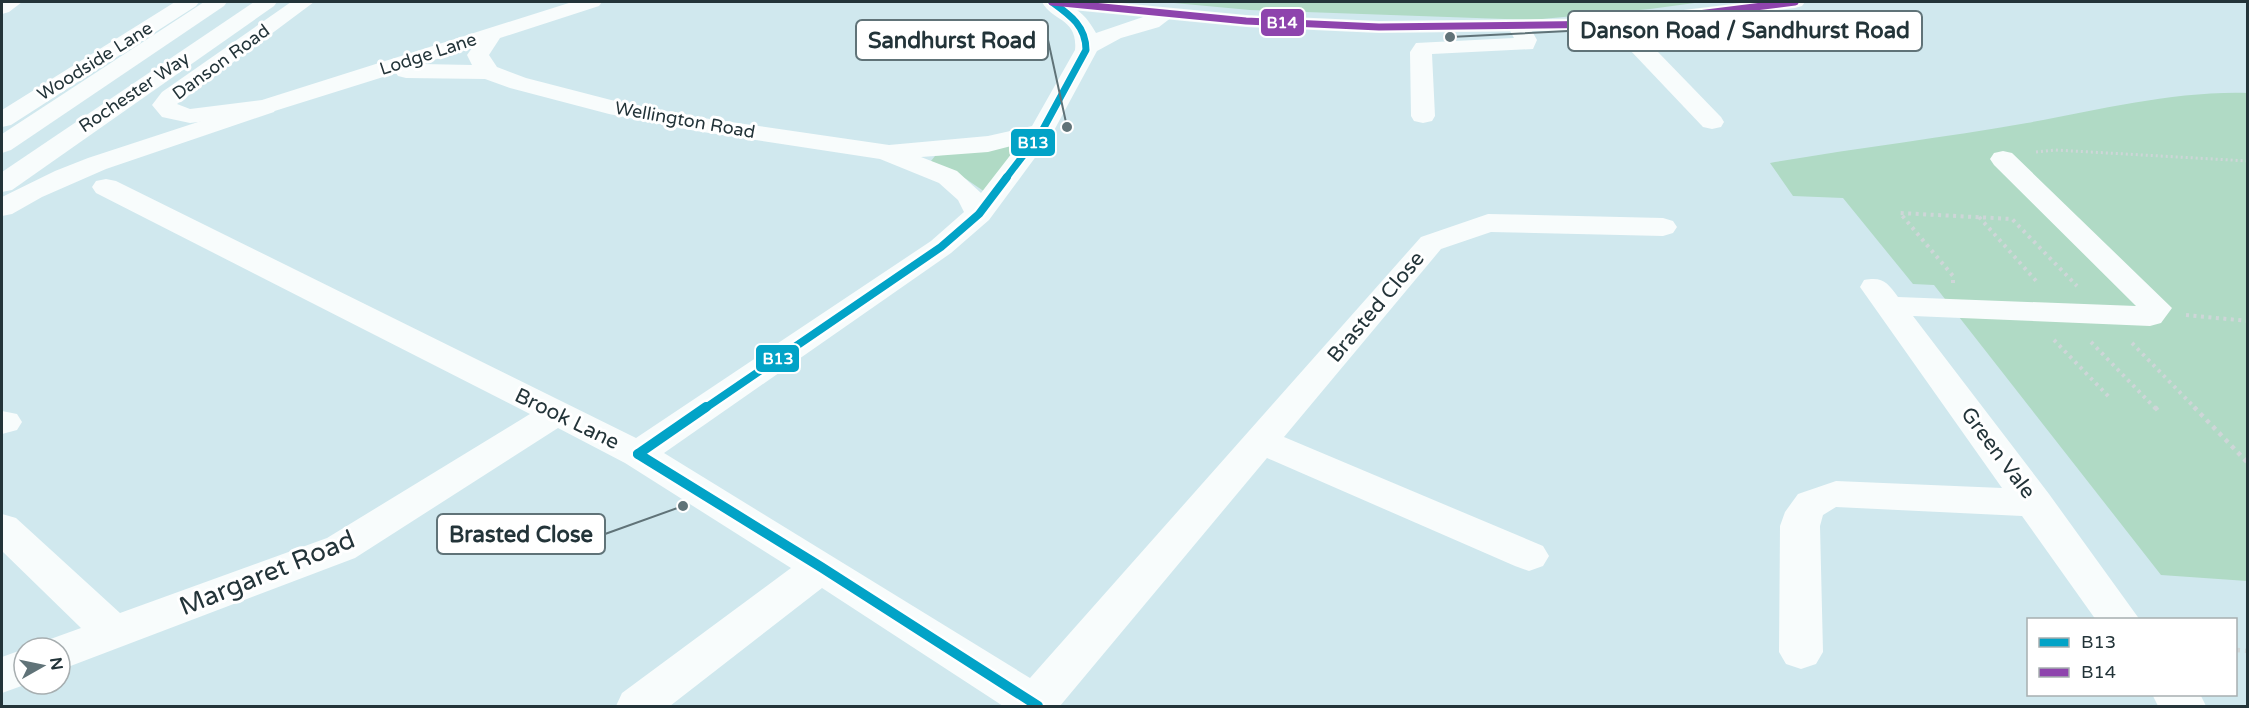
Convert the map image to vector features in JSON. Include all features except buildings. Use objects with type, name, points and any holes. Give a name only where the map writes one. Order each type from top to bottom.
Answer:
[{"type":"main road","points":[[2,8],[12,2]]},
{"type":"main road","name":"Woodside Lane","points":[[2,120],[189,2]]},
{"type":"main road","points":[[2,145],[218,2]]},
{"type":"main road","name":"Rochester Way","points":[[2,158],[239,2]]},
{"type":"main road","name":"Rochester Way","points":[[2,184],[267,2]]},
{"type":"main road","name":"Danson Road","points":[[265,107],[190,116],[171,112],[164,105],[170,98],[304,2]]},
{"type":"main road","name":"Lodge Lane","points":[[265,107],[592,2]]},
{"type":"main road","points":[[1052,2],[1292,25],[1379,27],[1618,24],[1795,2]]},
{"type":"main road","points":[[1052,2],[1081,25],[1087,47]]},
{"type":"main road","points":[[638,454],[941,247],[979,214],[1042,131],[1087,47],[1113,33],[1150,22],[1165,14]]},
{"type":"main road","points":[[1618,24],[1712,122]]},
{"type":"main road","points":[[1423,116],[1421,52],[1424,48],[1526,44],[1519,27]]},
{"type":"main road","points":[[489,72],[478,55],[495,32]]},
{"type":"main road","name":"Wellington Road","points":[[371,73],[435,70],[489,72],[518,83],[609,107],[696,124],[886,152],[988,144],[1042,131]]},
{"type":"main road","points":[[2,208],[25,194],[83,168],[265,107]]},
{"type":"main road","name":"Wellington Road","points":[[886,152],[948,177],[969,196],[979,214]]},
{"type":"main road","points":[[1971,308],[2150,316],[2156,308],[2003,159]]},
{"type":"main road","name":"Brook Lane","points":[[106,187],[638,454],[821,567],[1036,705]]},
{"type":"main road","name":"Brasted Close","points":[[1036,705],[1431,243],[1488,223],[1662,227]]},
{"type":"main road","name":"Green Vale","points":[[1971,308],[1882,296],[2118,618]]},
{"type":"main road","name":"Margaret Road","points":[[72,649],[341,549],[556,414]]},
{"type":"main road","points":[[1262,441],[1529,556]]},
{"type":"main road","points":[[1801,652],[1800,526],[1803,512],[1811,504],[1821,498],[1836,494],[2035,503]]},
{"type":"main road","points":[[2,528],[114,633]]},
{"type":"main road","points":[[638,706],[821,567]]},
{"type":"path","points":[[2003,159],[2023,153],[2055,150],[2247,161]]},
{"type":"path","points":[[1971,308],[1954,286],[1953,276],[1900,213],[2007,217],[2018,222],[2247,463]]},
{"type":"path","points":[[1979,216],[2064,313],[2160,413]]},
{"type":"path","points":[[2026,311],[2110,398]]},
{"type":"path","points":[[2154,311],[2247,321]]},
{"type":"green space","points":[[1163,2],[1702,2],[1531,20],[1250,10]]},
{"type":"green space","points":[[2247,93],[2247,581],[2161,575],[1934,285],[1913,284],[1843,198],[1793,196],[1770,163],[2027,123],[2164,98]]},
{"type":"green space","points":[[1021,143],[985,192],[966,179],[931,161],[935,156]]},
{"type":"transit line","name":"B13","points":[[638,454],[941,247],[979,214],[1042,131],[1086,50],[1086,41],[1081,27],[1071,16],[1052,2]]},
{"type":"transit line","name":"B14","points":[[1052,2],[1246,21],[1379,27],[1618,24],[1795,2]]},
{"type":"transit line","name":"B13","points":[[638,454],[821,567],[1038,706]]},
{"type":"place","name":"Danson Road / Sandhurst Road","points":[[1450,37]]},
{"type":"place","name":"Sandhurst Road","points":[[1067,127]]},
{"type":"place","name":"Brasted Close","points":[[683,506]]}]
